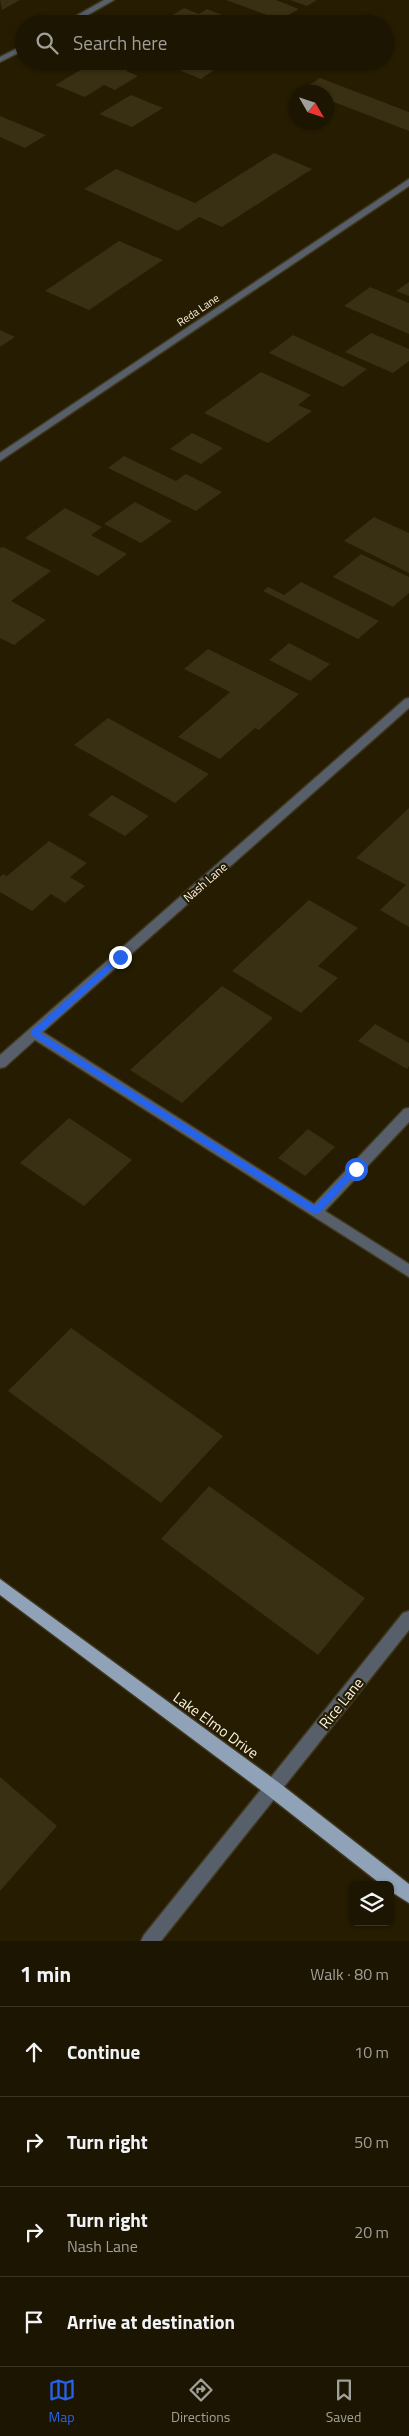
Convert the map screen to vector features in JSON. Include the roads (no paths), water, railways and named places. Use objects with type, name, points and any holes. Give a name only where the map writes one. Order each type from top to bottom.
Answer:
[{"type":"main road","name":"Lake Elmo Drive","points":[[0,1586],[272,1788],[409,1895]]},
{"type":"street","points":[[82,15],[110,0]]},
{"type":"street","points":[[0,60],[15,52]]},
{"type":"street","name":"Reda Lane","points":[[0,458],[409,182]]},
{"type":"street","name":"Nash Lane","points":[[0,1063],[409,702]]},
{"type":"street","points":[[34,1033],[409,1271]]},
{"type":"street","points":[[316,1211],[409,1113]]},
{"type":"street","name":"Rice Lane","points":[[150,1941],[409,1618]]}]
